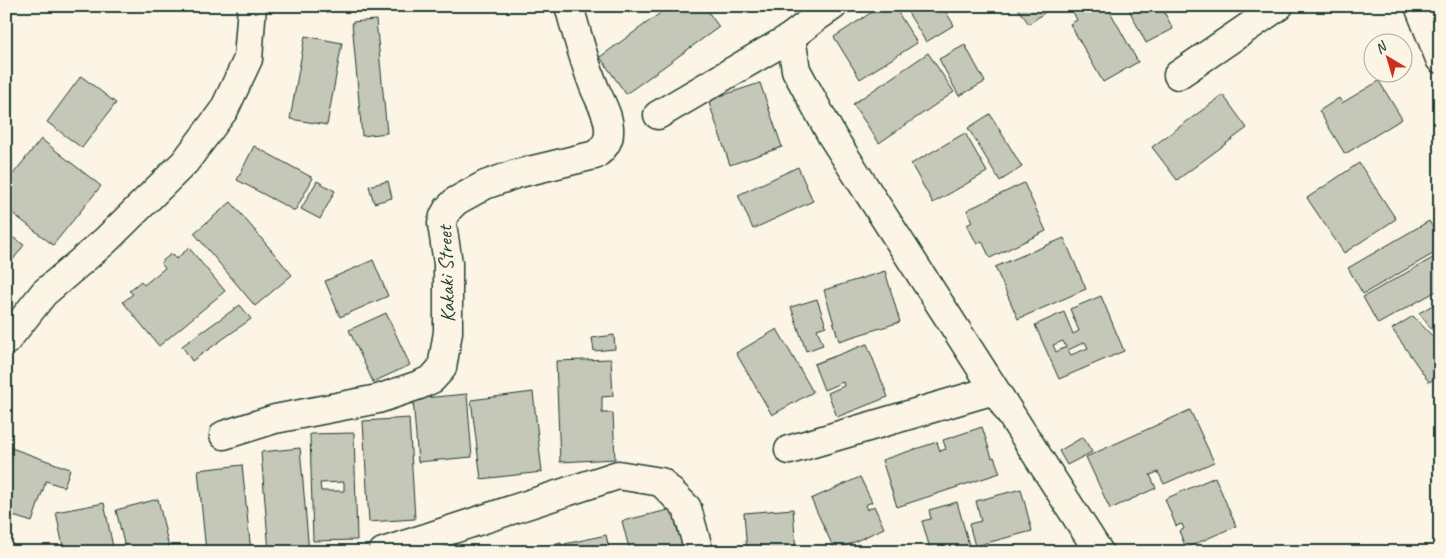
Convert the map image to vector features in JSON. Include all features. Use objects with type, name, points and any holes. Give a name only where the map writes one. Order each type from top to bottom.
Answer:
[{"type":"street","points":[[6,341],[44,293],[105,241],[185,162],[224,110],[248,59],[252,6]]},
{"type":"street","name":"Kakaki Street","points":[[224,436],[275,420],[378,399],[432,379],[442,368],[448,332],[448,263],[442,224],[448,209],[456,201],[485,185],[516,174],[595,155],[609,138],[610,131],[606,113],[578,39],[569,6]]},
{"type":"street","points":[[658,115],[792,37],[833,6]]},
{"type":"street","points":[[1178,75],[1279,6]]},
{"type":"street","points":[[1419,6],[1440,59]]},
{"type":"street","points":[[792,37],[796,70],[832,136],[1099,552]]},
{"type":"street","points":[[789,450],[994,390]]},
{"type":"street","points":[[383,552],[618,475],[661,482],[687,508],[699,552]]},
{"type":"building","points":[[670,6],[704,6],[719,27],[626,94],[600,57]]},
{"type":"building","points":[[881,6],[894,6],[917,43],[860,79],[834,37]]},
{"type":"building","points":[[904,6],[942,6],[954,25],[926,42]]},
{"type":"building","points":[[1016,6],[1046,6],[1048,10],[1029,24]]},
{"type":"building","points":[[1083,6],[1107,6],[1138,62],[1103,82],[1070,24],[1077,20],[1073,12]]},
{"type":"building","points":[[1127,6],[1161,6],[1173,29],[1146,43]]},
{"type":"building","points":[[376,20],[387,133],[362,136],[352,22]]},
{"type":"building","points":[[305,36],[342,43],[327,125],[290,119]]},
{"type":"building","points":[[965,45],[985,82],[959,96],[939,59]]},
{"type":"building","points":[[928,53],[954,92],[879,143],[853,104]]},
{"type":"building","points":[[81,76],[116,103],[82,148],[47,122]]},
{"type":"building","points":[[1380,82],[1402,119],[1345,154],[1319,111],[1339,98],[1342,103]]},
{"type":"building","points":[[760,83],[782,147],[730,165],[708,100]]},
{"type":"building","points":[[1223,95],[1247,128],[1177,180],[1152,147]]},
{"type":"building","points":[[990,114],[1022,167],[1000,181],[968,128]]},
{"type":"building","points":[[965,133],[987,172],[933,203],[911,164]]},
{"type":"building","points":[[41,139],[101,186],[53,245],[6,208],[6,183]]},
{"type":"building","points":[[254,146],[313,178],[295,211],[237,180]]},
{"type":"building","points":[[1359,163],[1396,219],[1344,253],[1307,198]]},
{"type":"building","points":[[798,167],[813,201],[753,229],[738,195]]},
{"type":"building","points":[[317,181],[335,191],[320,219],[301,209]]},
{"type":"building","points":[[388,181],[392,198],[374,203],[369,186]]},
{"type":"building","points":[[1024,183],[1046,231],[990,258],[982,241],[977,244],[967,225],[972,222],[967,210]]},
{"type":"building","points":[[231,202],[292,275],[255,306],[194,233]]},
{"type":"building","points":[[1429,221],[1440,239],[1440,250],[1363,294],[1348,268]]},
{"type":"building","points":[[6,233],[24,245],[6,269]]},
{"type":"building","points":[[1064,238],[1086,289],[1018,319],[995,267]]},
{"type":"building","points":[[189,248],[225,291],[159,346],[123,302],[133,294],[129,291],[141,281],[144,285],[165,268],[160,263],[171,254],[176,259]]},
{"type":"building","points":[[1440,254],[1440,289],[1378,324],[1363,297]]},
{"type":"building","points":[[373,260],[388,296],[340,317],[325,281]]},
{"type":"building","points":[[885,271],[900,322],[839,341],[824,290]]},
{"type":"building","points":[[1101,296],[1124,351],[1059,379],[1035,325],[1064,312],[1073,334],[1079,331],[1070,309]],"holes":[[[1063,341],[1066,347],[1056,352],[1053,345]],[[1085,342],[1088,348],[1071,355],[1068,350]]]},
{"type":"building","points":[[817,299],[826,326],[817,329],[823,345],[806,351],[791,307]]},
{"type":"building","points":[[1440,301],[1440,340],[1419,313]]},
{"type":"building","points":[[240,305],[251,319],[192,361],[182,346]]},
{"type":"building","points":[[386,313],[410,365],[373,382],[349,330]]},
{"type":"building","points":[[1413,316],[1440,344],[1440,375],[1429,382],[1392,329]]},
{"type":"building","points":[[777,329],[813,392],[772,415],[736,353]]},
{"type":"building","points":[[614,335],[615,349],[594,351],[592,338]]},
{"type":"building","points":[[867,344],[888,397],[837,417],[828,393],[844,386],[843,382],[824,390],[814,364]]},
{"type":"building","points":[[611,359],[613,396],[602,397],[602,413],[613,413],[615,459],[560,462],[556,361]]},
{"type":"building","points":[[533,392],[542,472],[481,479],[471,400]]},
{"type":"building","points":[[467,394],[472,457],[418,462],[413,399]]},
{"type":"building","points":[[1190,410],[1214,462],[1164,484],[1158,472],[1150,475],[1156,488],[1110,509],[1086,457]]},
{"type":"building","points":[[409,418],[415,519],[369,522],[363,421]]},
{"type":"building","points":[[982,427],[992,458],[994,457],[1000,473],[897,507],[882,460],[937,442],[940,451],[946,449],[943,440]]},
{"type":"building","points":[[354,433],[357,540],[313,541],[310,434]],"holes":[[[344,482],[344,491],[321,491],[320,483]]]},
{"type":"building","points":[[1083,437],[1092,452],[1067,465],[1059,451]]},
{"type":"building","points":[[6,446],[70,469],[64,487],[46,481],[32,522],[6,515]]},
{"type":"building","points":[[300,448],[309,552],[269,552],[261,452]]},
{"type":"building","points":[[242,465],[251,552],[206,552],[198,470]]},
{"type":"building","points":[[860,477],[872,502],[865,505],[867,510],[874,506],[884,528],[835,551],[811,499]]},
{"type":"building","points":[[1215,477],[1236,526],[1186,548],[1179,531],[1184,529],[1182,524],[1176,526],[1165,499]]},
{"type":"building","points":[[1021,489],[1032,531],[975,546],[969,524],[981,521],[976,501]]},
{"type":"building","points":[[158,499],[170,552],[126,552],[116,510]]},
{"type":"building","points":[[957,502],[971,552],[931,552],[922,521],[931,519],[929,510]]},
{"type":"building","points":[[104,503],[114,552],[64,552],[56,512]]},
{"type":"building","points":[[677,508],[680,518],[675,519],[678,533],[686,531],[685,552],[630,552],[622,521]]},
{"type":"building","points":[[793,509],[796,552],[747,552],[744,513]]},
{"type":"building","points":[[606,535],[610,552],[566,552],[565,544]]},
{"type":"building","points":[[561,543],[563,552],[514,552]]}]
